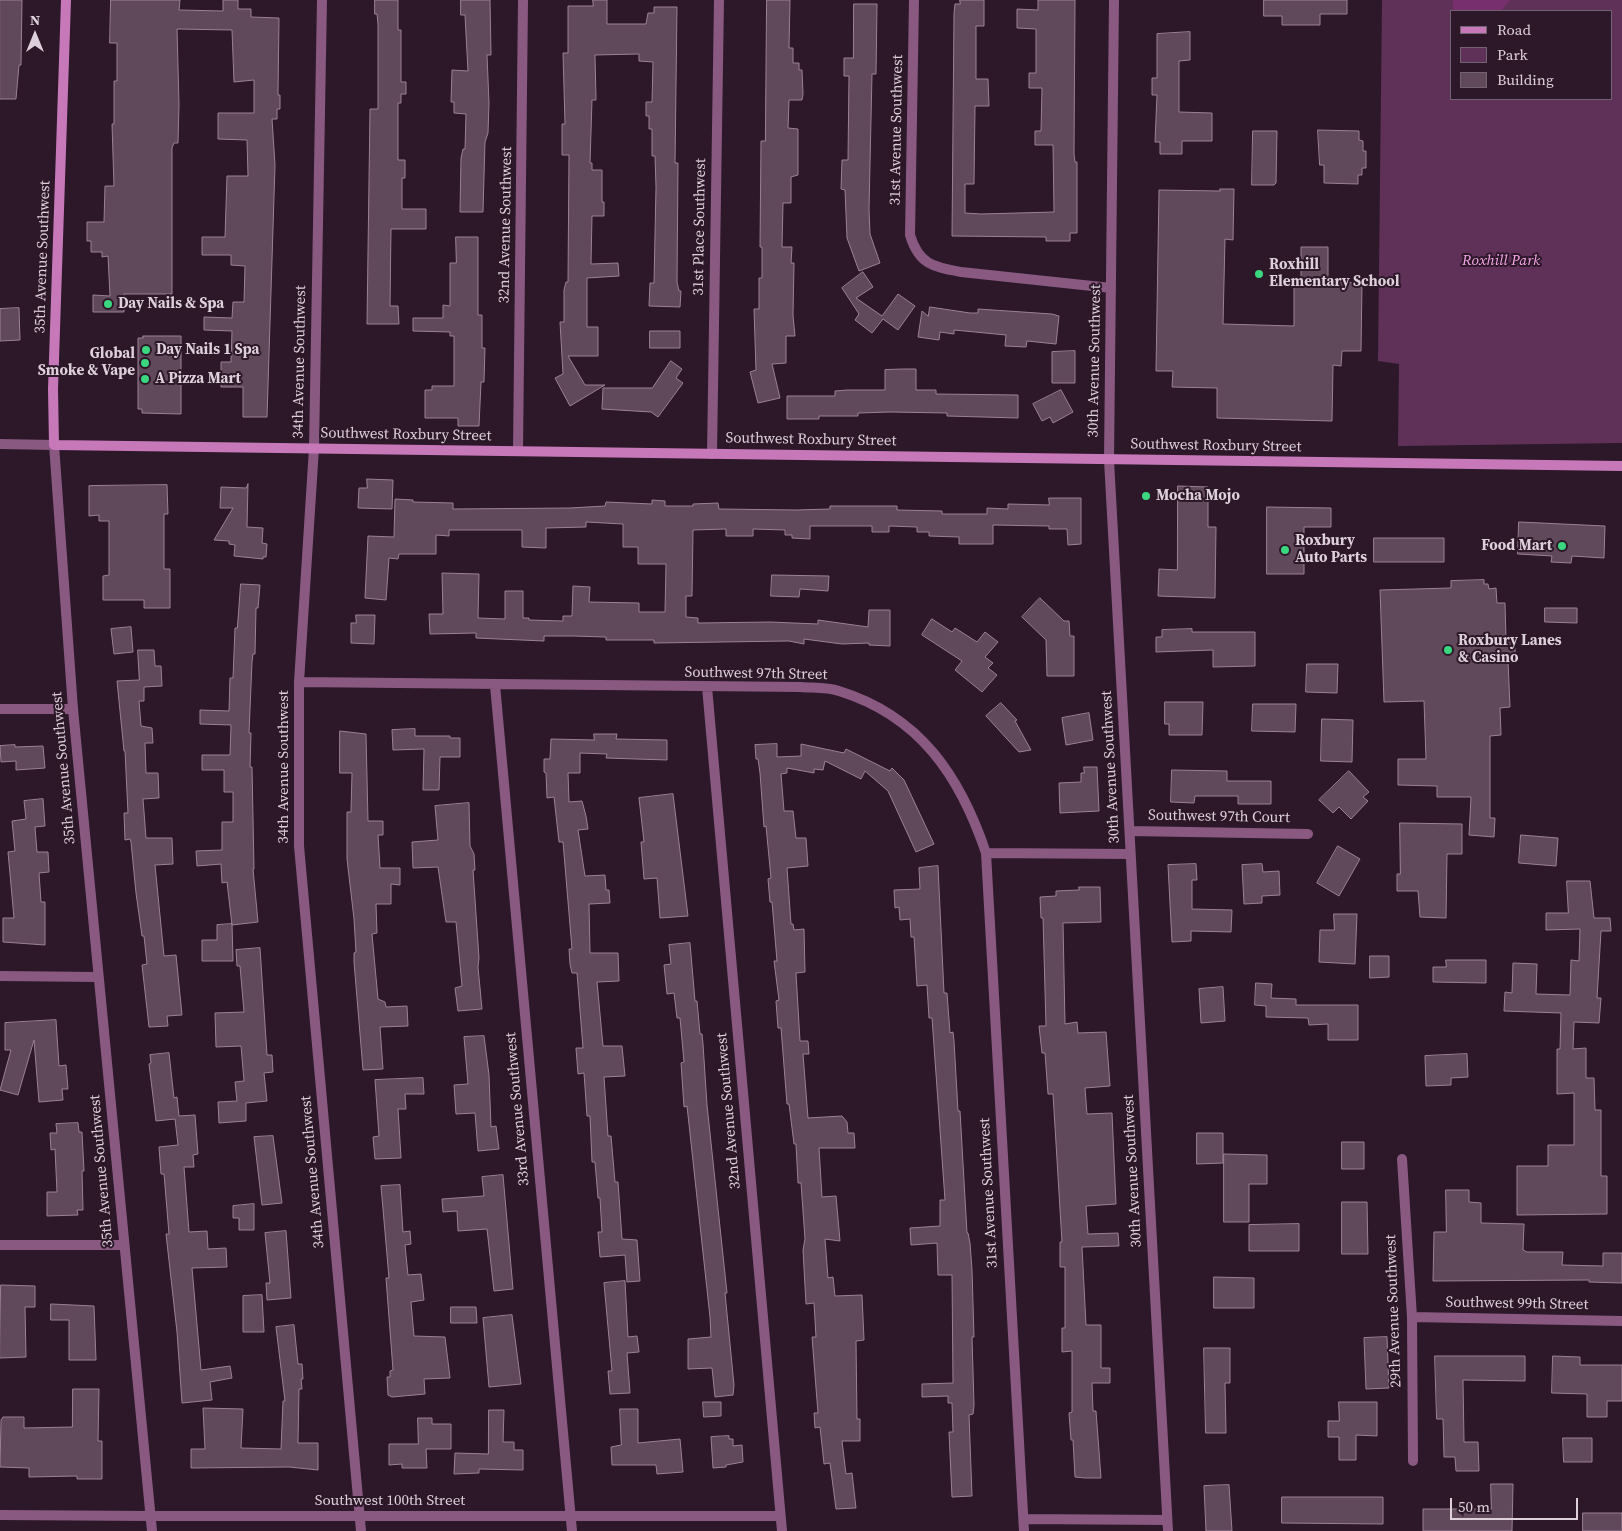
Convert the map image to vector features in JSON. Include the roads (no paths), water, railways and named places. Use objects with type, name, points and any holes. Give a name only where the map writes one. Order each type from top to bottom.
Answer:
[{"type":"main road","name":"35th Avenue Southwest","points":[[54,444],[52,389],[66,0]]},
{"type":"main road","name":"Southwest Roxbury Street","points":[[54,444],[1622,466]]},
{"type":"street","name":"34th Avenue Southwest","points":[[322,0],[314,448],[299,682],[297,764],[299,855],[361,1531]]},
{"type":"street","name":"32nd Avenue Southwest","points":[[518,451],[523,0]]},
{"type":"street","name":"31st Place Southwest","points":[[712,454],[719,0]]},
{"type":"street","name":"31st Avenue Southwest","points":[[914,0],[910,236],[921,258],[938,268],[962,272],[1111,288]]},
{"type":"street","name":"30th Avenue Southwest","points":[[1114,0],[1109,460],[1168,1526]]},
{"type":"street","name":"Southwest Roxbury Street","points":[[0,444],[54,444]]},
{"type":"street","name":"35th Avenue Southwest","points":[[54,444],[73,709],[152,1531]]},
{"type":"street","name":"Southwest 97th Street","points":[[299,682],[801,687],[837,690],[872,704],[902,722],[932,750],[973,815],[986,853]]},
{"type":"street","name":"33rd Avenue Southwest","points":[[495,685],[572,1531]]},
{"type":"street","name":"32nd Avenue Southwest","points":[[706,687],[782,1531]]},
{"type":"street","points":[[0,709],[73,709]]},
{"type":"street","name":"Southwest 97th Court","points":[[1130,831],[1308,834]]},
{"type":"street","name":"31st Avenue Southwest","points":[[986,853],[1024,1531]]},
{"type":"street","points":[[986,853],[1130,854]]},
{"type":"street","points":[[0,976],[98,977]]},
{"type":"street","name":"29th Avenue Southwest","points":[[1402,1159],[1412,1317],[1413,1461]]},
{"type":"street","points":[[0,1245],[124,1246]]},
{"type":"street","name":"Southwest 99th Street","points":[[1412,1317],[1622,1321]]},
{"type":"street","name":"Southwest 100th Street","points":[[0,1515],[780,1516]]},
{"type":"street","points":[[1024,1519],[1168,1526]]},
{"type":"place","name":"Roxhill Elementary School","points":[[1259,274]]},
{"type":"place","name":"Day Nails & Spa","points":[[108,304]]},
{"type":"place","name":"Day Nails 1 Spa","points":[[146,350]]},
{"type":"place","name":"Global Smoke & Vape","points":[[145,363]]},
{"type":"place","name":"A Pizza Mart","points":[[145,379]]},
{"type":"place","name":"Mocha Mojo","points":[[1146,496]]},
{"type":"place","name":"Food Mart","points":[[1562,546]]},
{"type":"place","name":"Roxbury Auto Parts","points":[[1285,550]]},
{"type":"place","name":"Roxbury Lanes & Casino","points":[[1448,650]]},
{"type":"park label","name":"Roxhill Park","points":[[1501,261]]}]
